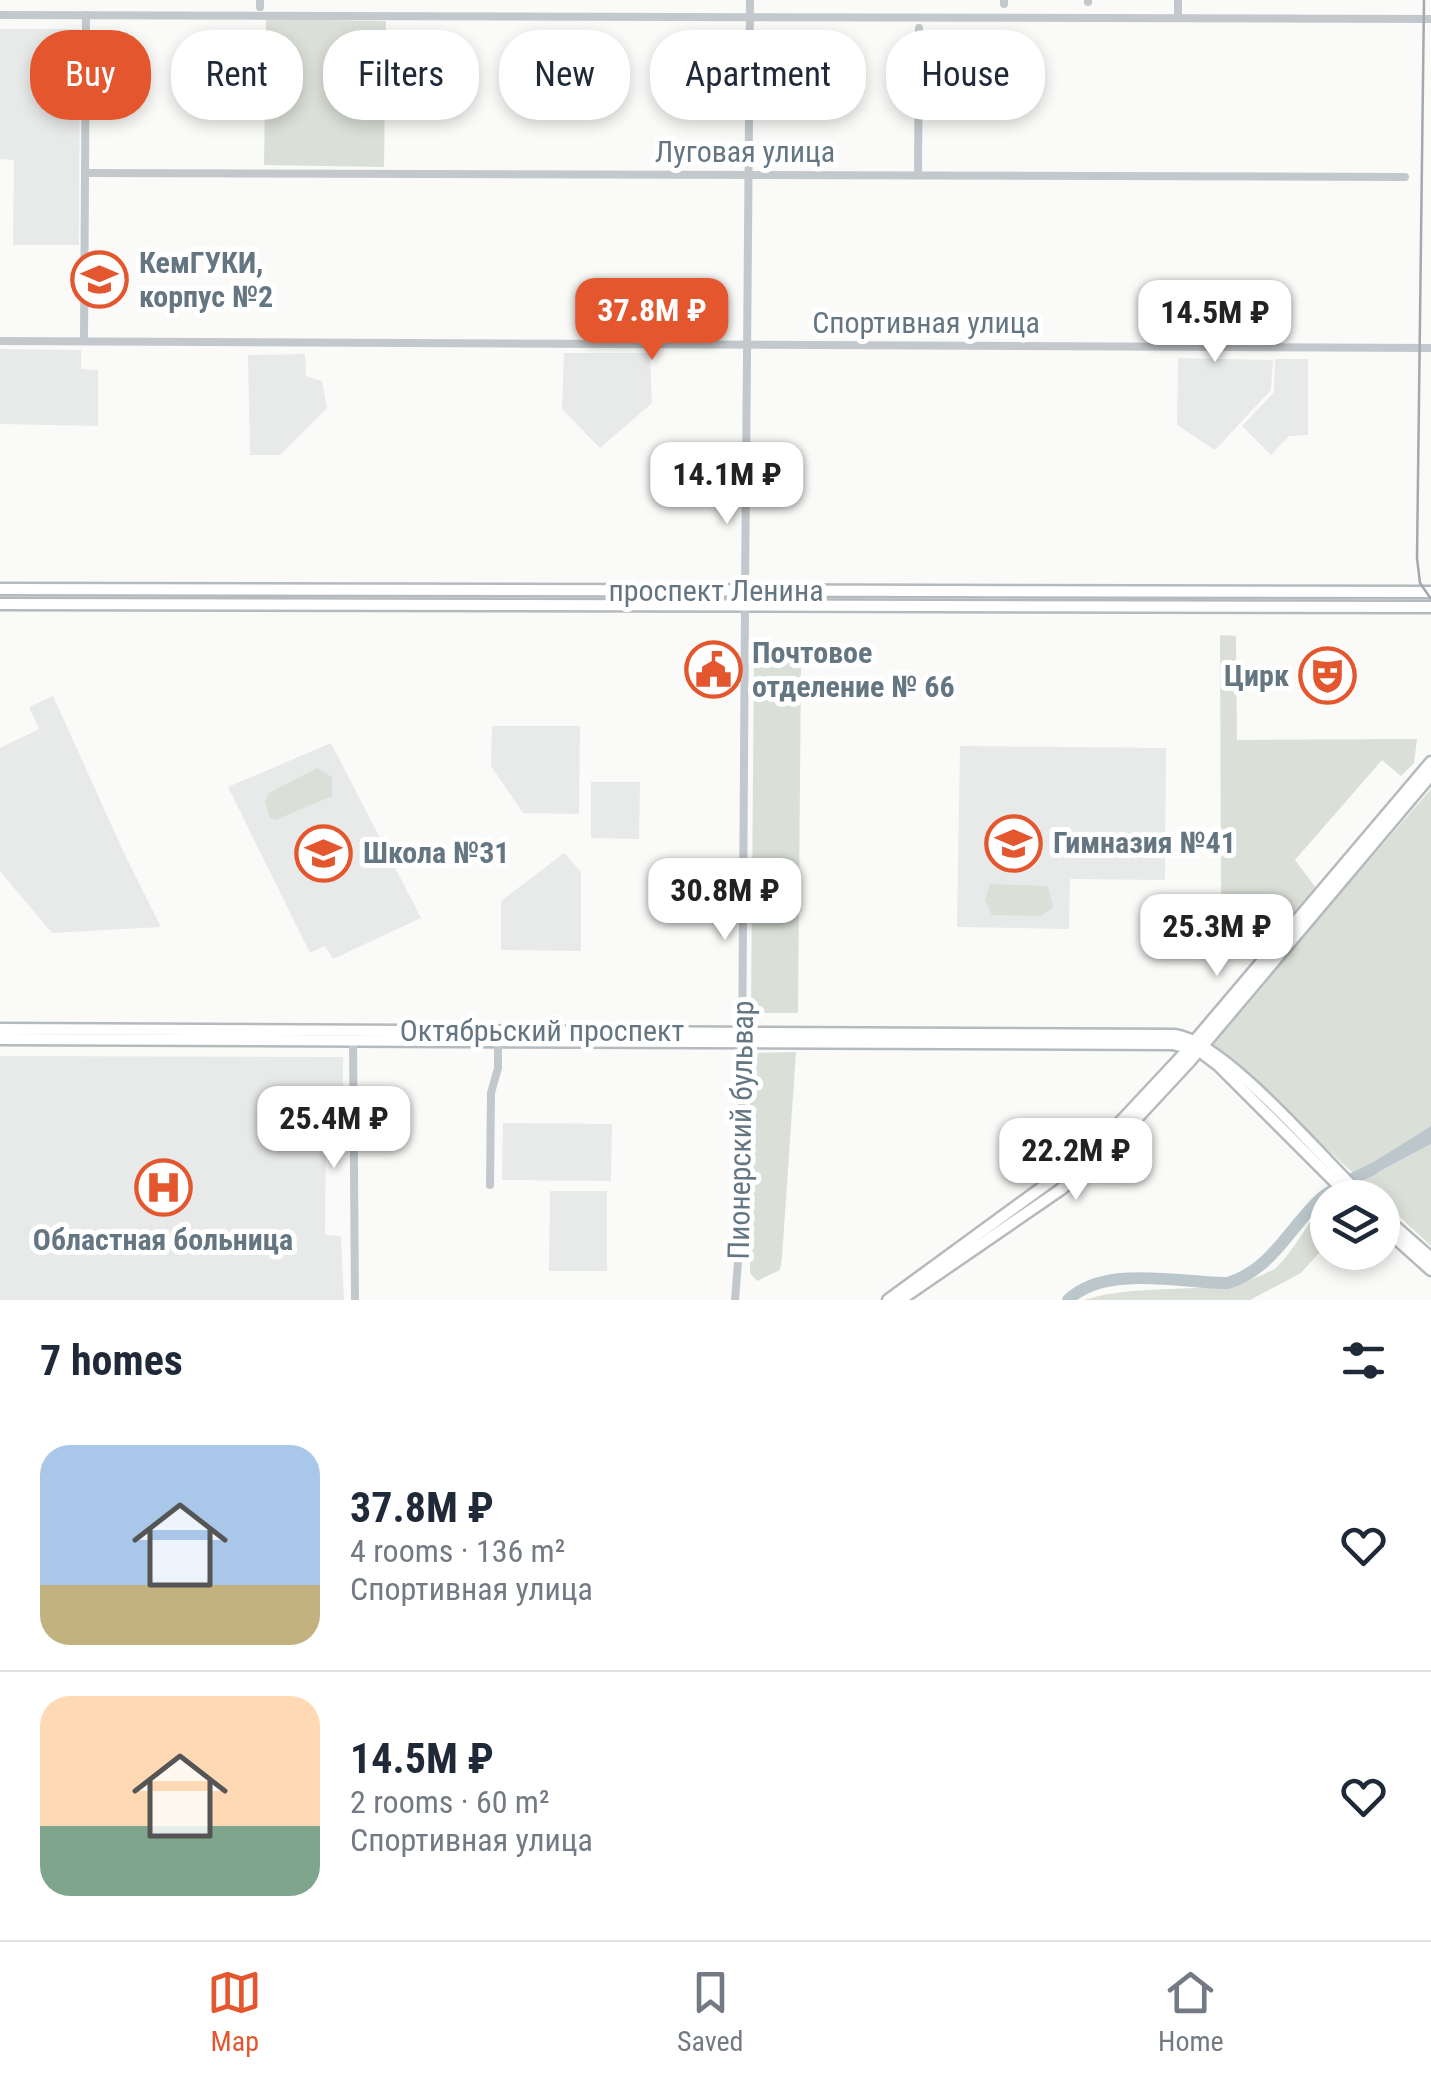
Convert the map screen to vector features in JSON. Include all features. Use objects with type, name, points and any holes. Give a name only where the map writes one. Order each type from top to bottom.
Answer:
[{"type":"main road","name":"проспект Ленина","points":[[0,589],[1431,592]]},
{"type":"main road","points":[[330,591],[332,606]]},
{"type":"main road","name":"Пионерский бульвар","points":[[745,592],[745,606]]},
{"type":"main road","name":"проспект Ленина","points":[[0,604],[1431,607]]},
{"type":"main road","points":[[900,1300],[1070,1183],[1108,1149],[1431,762]]},
{"type":"main road","points":[[888,1300],[1090,1154],[1196,1044],[1431,775]]},
{"type":"main road","name":"Октябрьский проспект","points":[[0,1030],[498,1040],[743,1037]]},
{"type":"main road","name":"Октябрьский проспект","points":[[0,1039],[743,1037],[1196,1044]]},
{"type":"main road","points":[[1196,1044],[1344,1180]]},
{"type":"main road","points":[[1298,1140],[1335,1180]]},
{"type":"main road","points":[[1400,1231],[1431,1258]]},
{"type":"main road","points":[[1400,1242],[1431,1270]]},
{"type":"street","name":"Пионерский бульвар","points":[[745,592],[750,0]]},
{"type":"street","points":[[1178,0],[1178,18]]},
{"type":"street","points":[[0,15],[1431,19]]},
{"type":"street","points":[[84,342],[86,16]]},
{"type":"street","points":[[918,175],[919,28]]},
{"type":"street","name":"Луговая улица","points":[[85,172],[1406,177]]},
{"type":"street","name":"Спортивная улица","points":[[0,341],[1431,348]]},
{"type":"street","name":"Пионерский бульвар","points":[[736,1299],[743,1037],[745,606]]},
{"type":"street","points":[[353,1036],[355,1300]]},
{"type":"street","points":[[490,1185],[490,1093],[498,1068],[498,1040]]},
{"type":"shaded area","points":[[266,19],[386,21],[386,30],[323,30],[323,120],[385,120],[384,167],[264,165],[265,120],[303,120],[303,30],[266,30]]},
{"type":"shaded area","points":[[0,29],[80,29],[30,30],[30,120],[80,120],[79,245],[13,245],[14,160],[0,159]]},
{"type":"shaded area","points":[[0,349],[81,350],[81,369],[98,370],[98,426],[0,424]]},
{"type":"shaded area","points":[[564,353],[650,353],[652,403],[600,448],[562,409]]},
{"type":"shaded area","points":[[305,354],[306,376],[322,381],[327,408],[280,455],[250,455],[248,355]]},
{"type":"shaded area","points":[[1178,358],[1273,360],[1271,390],[1215,450],[1177,425]]},
{"type":"shaded area","points":[[1275,359],[1308,359],[1308,435],[1289,436],[1271,455],[1242,426],[1274,392]]},
{"type":"shaded area","points":[[1220,635],[1236,636],[1237,740],[1417,739],[1414,763],[1401,776],[1382,760],[1295,860],[1316,888],[1276,936],[1221,893]]},
{"type":"shaded area","points":[[754,659],[801,659],[798,1013],[751,1013]]},
{"type":"shaded area","points":[[53,696],[161,927],[52,933],[0,871],[0,748],[39,729],[29,707]]},
{"type":"shaded area","points":[[492,726],[580,726],[579,814],[523,813],[491,766]]},
{"type":"shaded area","name":"Школа №31","points":[[331,743],[421,918],[333,959],[325,946],[310,953],[228,787]]},
{"type":"shaded area","name":"Гимназия №41","points":[[960,746],[1166,748],[1165,880],[1070,879],[1069,929],[957,927]]},
{"type":"shaded area","points":[[317,768],[332,777],[332,796],[275,820],[270,818],[265,802],[269,793]]},
{"type":"shaded area","points":[[591,782],[640,782],[639,839],[591,838]]},
{"type":"shaded area","points":[[1431,789],[1431,1126],[1354,1174],[1211,1042]]},
{"type":"shaded area","points":[[564,853],[581,872],[581,951],[501,950],[501,901]]},
{"type":"shaded area","points":[[990,884],[1048,886],[1053,908],[1040,916],[992,915],[985,900]]},
{"type":"shaded area","points":[[796,1052],[780,1270],[757,1281],[750,1273],[750,1053]]},
{"type":"shaded area","name":"Областная больница","points":[[0,1056],[343,1057],[343,1138],[326,1138],[325,1235],[341,1236],[344,1300],[0,1300]]},
{"type":"shaded area","points":[[503,1123],[612,1124],[611,1181],[502,1180]]},
{"type":"shaded area","points":[[1431,1126],[1431,1144],[1363,1180],[1354,1174]]},
{"type":"shaded area","points":[[1431,1144],[1431,1246],[1400,1217],[1400,1180],[1363,1180]]},
{"type":"shaded area","points":[[550,1191],[607,1191],[607,1271],[549,1271]]},
{"type":"shaded area","points":[[1310,1222],[1310,1263],[1301,1273],[1250,1300],[1084,1300],[1134,1291],[1233,1284],[1276,1268]]},
{"type":"waterway","points":[[1068,1300],[1084,1289],[1122,1279],[1228,1283],[1243,1277],[1267,1259],[1323,1197],[1373,1169]]},
{"type":"tram line","points":[[1424,0],[1417,558],[1420,583],[1431,599]]},
{"type":"place","name":"КемГУКИ, корпус №2","points":[[100,280]]},
{"type":"place","name":"Почтовое отделение № 66","points":[[713,670]]},
{"type":"place","name":"Цирк","points":[[1328,676]]},
{"type":"place","name":"Гимназия №41","points":[[1014,843]]},
{"type":"place","name":"Школа №31","points":[[324,853]]},
{"type":"place","name":"Областная больница","points":[[163,1187]]}]
